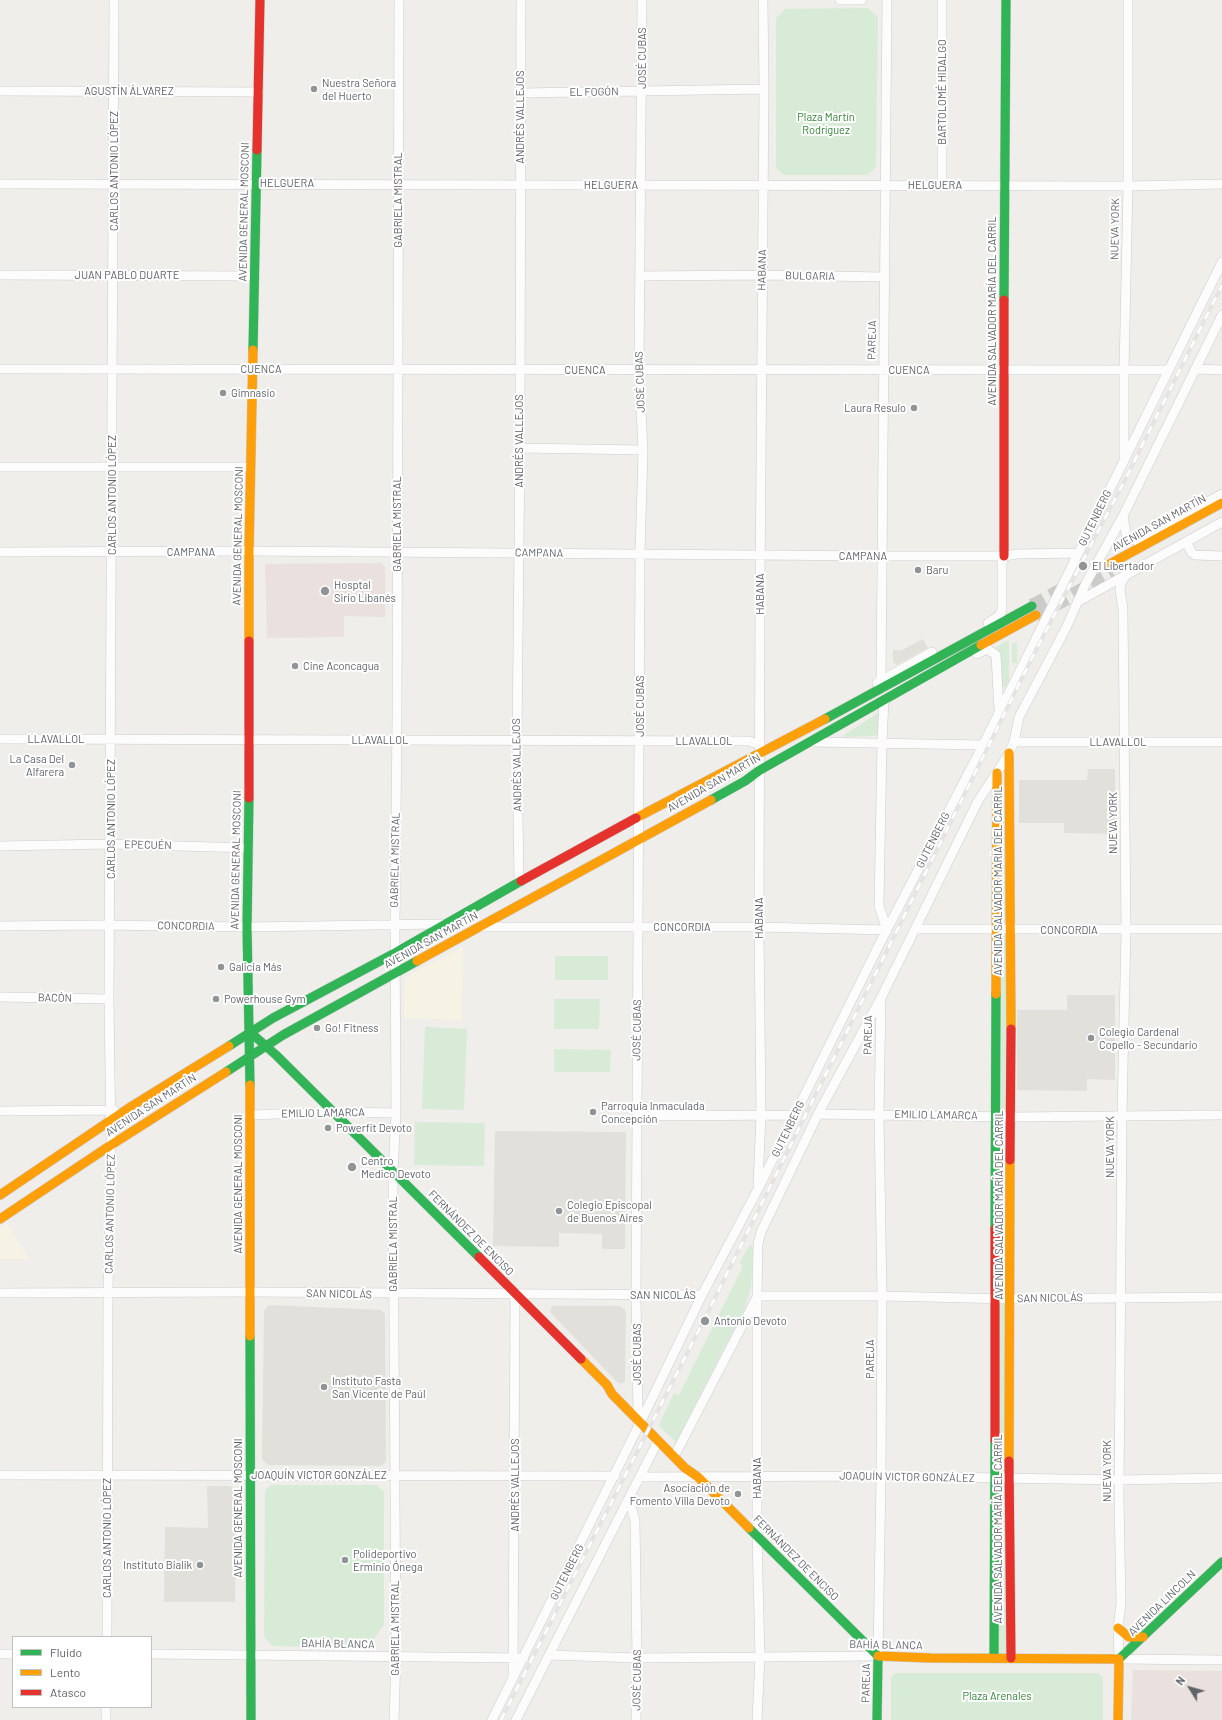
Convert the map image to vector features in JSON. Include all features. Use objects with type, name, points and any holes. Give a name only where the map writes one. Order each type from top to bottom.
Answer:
[{"type":"main road","name":"AVENIDA GENERAL MOSCONI","points":[[251,1720],[250,1032],[247,927],[249,848],[249,551],[260,0]]},
{"type":"main road","name":"AVENIDA SALVADOR MARÍA DEL CARRIL","points":[[1004,556],[1003,370],[1006,0]]},
{"type":"main road","name":"AVENIDA SAN MARTÍN","points":[[1222,503],[1110,569],[1222,513]]},
{"type":"main road","name":"AVENIDA SAN MARTÍN","points":[[0,1195],[110,1120],[250,1032],[395,953],[444,924],[760,749],[856,701],[1032,606]]},
{"type":"main road","name":"AVENIDA SAN MARTÍN","points":[[0,1219],[111,1145],[266,1046],[478,927],[745,781],[760,770],[1036,615]]},
{"type":"main road","name":"AVENIDA SALVADOR MARÍA DEL CARRIL","points":[[1009,753],[1011,930],[1009,1478],[1011,1658]]},
{"type":"main road","name":"AVENIDA SALVADOR MARÍA DEL CARRIL","points":[[994,1658],[997,773]]},
{"type":"main road","name":"FERNÁNDEZ DE ENCISO","points":[[250,1032],[333,1112],[607,1385],[616,1390],[658,1440],[685,1468],[698,1477],[878,1656]]},
{"type":"main road","name":"FERNÁNDEZ DE ENCISO","points":[[640,1418],[690,1464],[698,1477]]},
{"type":"main road","name":"AVENIDA LINCOLN","points":[[1119,1659],[1222,1562]]},
{"type":"main road","points":[[1118,1628],[1129,1637],[1143,1637]]},
{"type":"main road","name":"BAHÍA BLANCA","points":[[878,1656],[938,1658],[1119,1659]]},
{"type":"main road","name":"PAREJA","points":[[877,1720],[878,1656]]},
{"type":"main road","name":"NUEVA YORK","points":[[1118,1720],[1119,1659]]},
{"type":"street","name":"CARLOS ANTONIO LÓPEZ","points":[[107,1636],[108,1292],[111,1145],[109,999],[113,468],[112,369],[114,275],[114,0]]},
{"type":"street","name":"GABRIELA MISTRAL","points":[[394,1720],[396,1658],[393,1172],[396,1113],[394,926],[399,0]]},
{"type":"street","name":"ANDRÉS VALLEJOS","points":[[519,883],[516,741],[520,448],[521,0]]},
{"type":"street","name":"JOSÉ CUBAS","points":[[640,1418],[636,1296],[640,554],[643,450],[639,370],[642,184],[642,0]]},
{"type":"street","name":"HABANA","points":[[758,1189],[761,1115],[759,927],[761,370],[764,89],[763,0]]},
{"type":"street","points":[[840,0],[862,0]]},
{"type":"street","name":"PAREJA","points":[[881,680],[887,185],[887,0]]},
{"type":"street","name":"BARTOLOMÉ HIDALGO","points":[[942,0],[942,185]]},
{"type":"street","name":"NUEVA YORK","points":[[1124,458],[1124,371],[1128,186],[1128,0]]},
{"type":"street","name":"EL FOGÓN","points":[[520,93],[764,89]]},
{"type":"street","name":"AGUSTÍN ÁLVAREZ","points":[[0,91],[259,92]]},
{"type":"street","name":"HELGUERA","points":[[0,184],[256,183],[1128,186],[1222,184]]},
{"type":"street","name":"GUTENBERG","points":[[519,1658],[615,1476],[640,1418],[702,1295],[758,1189],[886,930],[983,745],[1222,262]]},
{"type":"street","name":"JUAN PABLO DUARTE","points":[[0,275],[254,276]]},
{"type":"street","name":"BULGARIA","points":[[640,276],[762,275],[885,277]]},
{"type":"street","name":"GUTENBERG","points":[[758,1259],[759,1238],[763,1228],[818,1114],[916,929],[978,801],[1009,753],[1014,742],[1019,717],[1066,628],[1077,602],[1123,516],[1222,315]]},
{"type":"street","name":"CUENCA","points":[[0,369],[252,368],[519,370],[1169,370]]},
{"type":"street","points":[[1195,369],[1222,370]]},
{"type":"street","points":[[520,448],[643,450]]},
{"type":"street","points":[[0,467],[251,467]]},
{"type":"street","name":"AVENIDA SAN MARTÍN","points":[[1123,516],[1126,534],[1131,539],[1137,541],[1222,494]]},
{"type":"street","points":[[1077,602],[1222,522]]},
{"type":"street","points":[[1186,542],[1195,556],[1222,556]]},
{"type":"street","name":"CAMPANA","points":[[0,552],[249,551],[760,556],[1004,556],[1018,554],[1078,553]]},
{"type":"street","name":"AVENIDA SALVADOR MARÍA DEL CARRIL","points":[[995,619],[1000,615],[1003,605],[1002,562],[1004,556]]},
{"type":"street","name":"NUEVA YORK","points":[[1119,1659],[1118,1628],[1121,1603],[1119,1480],[1120,1297],[1126,930],[1125,769],[1123,742],[1123,609],[1120,590],[1121,583],[1126,576]]},
{"type":"street","name":"AVENIDA SAN MARTÍN","points":[[856,701],[881,680],[995,619]]},
{"type":"street","name":"AVENIDA SAN MARTÍN","points":[[884,700],[902,695],[987,649],[995,653],[997,658],[999,711]]},
{"type":"street","points":[[884,700],[879,906],[886,930]]},
{"type":"street","name":"LLAVALLOL","points":[[0,738],[396,741],[749,741],[760,749]]},
{"type":"street","points":[[810,742],[983,745]]},
{"type":"street","name":"LLAVALLOL","points":[[1014,742],[1222,742]]},
{"type":"street","name":"EPECUÉN","points":[[0,846],[110,844],[249,848]]},
{"type":"street","name":"CONCORDIA","points":[[0,926],[110,925],[247,927],[394,926],[444,924]]},
{"type":"street","name":"CONCORDIA","points":[[478,927],[759,927],[886,930]]},
{"type":"street","name":"CONCORDIA","points":[[916,929],[1222,929]]},
{"type":"street","name":"BACÓN","points":[[0,996],[109,999]]},
{"type":"street","name":"PAREJA","points":[[878,1656],[882,1296],[879,1114],[880,998]]},
{"type":"street","points":[[0,1110],[110,1109],[123,1112]]},
{"type":"street","name":"EMILIO LAMARCA","points":[[250,1115],[333,1112],[396,1113]]},
{"type":"street","name":"EMILIO LAMARCA","points":[[818,1114],[1011,1117],[1222,1115]]},
{"type":"street","points":[[637,1116],[795,1115]]},
{"type":"street","name":"HABANA","points":[[758,1259],[757,1535],[760,1657],[758,1720]]},
{"type":"street","name":"SAN NICOLÁS","points":[[0,1293],[250,1292],[636,1296],[702,1295]]},
{"type":"street","name":"ANDRÉS VALLEJOS","points":[[492,1720],[513,1677],[519,1658],[514,1476],[516,1294]]},
{"type":"street","points":[[677,1451],[757,1296]]},
{"type":"street","name":"SAN NICOLÁS","points":[[757,1296],[882,1296],[995,1299],[1222,1297]]},
{"type":"street","name":"GUTENBERG","points":[[516,1720],[658,1440]]},
{"type":"street","name":"JOAQUÍN VICTOR GONZÁLEZ","points":[[0,1474],[394,1474],[615,1476]]},
{"type":"street","name":"JOAQUÍN VICTOR GONZÁLEZ","points":[[640,1477],[881,1476],[1119,1480],[1222,1478]]},
{"type":"street","name":"JOSÉ CUBAS","points":[[629,1498],[635,1521],[637,1658],[636,1720]]},
{"type":"street","points":[[0,1654],[12,1654]]},
{"type":"street","name":"BAHÍA BLANCA","points":[[152,1654],[396,1658],[519,1658]]},
{"type":"street","name":"BAHÍA BLANCA","points":[[549,1655],[637,1658],[878,1656]]},
{"type":"street","name":"BAHÍA BLANCA","points":[[1119,1659],[1222,1660]]},
{"type":"street","points":[[106,1708],[106,1720]]},
{"type":"shaded area","name":"Hosptal Sirio Libanés","points":[[381,563],[385,567],[385,617],[344,616],[344,637],[267,638],[265,564]]},
{"type":"shaded area","points":[[923,639],[928,648],[897,665],[893,662],[893,650],[902,650]]},
{"type":"shaded area","points":[[1088,769],[1115,769],[1115,834],[1064,833],[1064,823],[1019,823],[1019,780],[1087,780]]},
{"type":"shaded area","points":[[463,947],[462,1020],[404,1018],[405,981],[409,975]]},
{"type":"shaded area","name":"Colegio Cardenal Copello - Secundario","points":[[1067,995],[1115,995],[1115,1080],[1087,1079],[1087,1091],[1017,1090],[1017,1010],[1067,1010]]},
{"type":"shaded area","name":"Colegio Episcopal de Buenos Aires","points":[[495,1131],[626,1132],[625,1249],[602,1249],[602,1234],[559,1233],[559,1247],[493,1246]]},
{"type":"shaded area","points":[[7,1224],[29,1259],[0,1259],[0,1229]]},
{"type":"shaded area","name":"Instituto Fasta San Vicente de Paúl","points":[[269,1305],[381,1310],[385,1314],[386,1462],[381,1466],[268,1465],[262,1459],[264,1311]]},
{"type":"shaded area","points":[[552,1306],[620,1306],[626,1311],[625,1382],[621,1384],[617,1382],[550,1312]]},
{"type":"shaded area","name":"Instituto Bialik","points":[[207,1486],[230,1486],[236,1491],[235,1602],[164,1602],[165,1527],[208,1528]]},
{"type":"shaded area","points":[[1133,1670],[1222,1671],[1222,1720],[1131,1720]]},
{"type":"green space","name":"Plaza Martín Rodríguez","points":[[868,8],[878,17],[876,167],[868,175],[784,175],[776,168],[776,18],[785,9]]},
{"type":"green space","points":[[1009,640],[1009,681],[1005,688],[1001,685],[1001,654],[996,647]]},
{"type":"green space","points":[[1017,642],[1017,663],[1012,663],[1012,644]]},
{"type":"green space","points":[[881,711],[879,733],[874,736],[845,737],[844,735]]},
{"type":"green space","points":[[998,805],[1010,805],[1011,1658],[994,1658]]},
{"type":"green space","points":[[555,956],[608,956],[608,980],[555,980]]},
{"type":"green space","points":[[554,999],[600,999],[599,1029],[554,1029]]},
{"type":"green space","points":[[425,1027],[467,1029],[464,1110],[422,1109]]},
{"type":"green space","points":[[554,1049],[611,1050],[610,1072],[554,1072]]},
{"type":"green space","points":[[415,1122],[485,1123],[484,1166],[414,1165]]},
{"type":"green space","points":[[750,1245],[753,1247],[751,1287],[745,1308],[676,1442],[659,1426],[660,1423],[674,1393],[679,1395],[743,1266],[739,1263]]},
{"type":"green space","name":"Polideportivo Erminio Ónega","points":[[271,1485],[377,1485],[384,1492],[384,1624],[369,1647],[273,1646],[264,1637],[265,1491]]},
{"type":"green space","name":"Plaza Arenales","points":[[895,1673],[1099,1673],[1103,1678],[1103,1720],[891,1720],[891,1677]]},
{"type":"tunnel","points":[[1036,615],[1113,573]]},
{"type":"tunnel","points":[[1032,606],[1069,586]]},
{"type":"railway","points":[[501,1720],[704,1320],[1036,650],[1126,478],[1222,285]]},
{"type":"traffic: fast","points":[[1004,300],[1006,0]]},
{"type":"traffic: fast","points":[[253,350],[257,150]]},
{"type":"traffic: fast","points":[[825,719],[1032,606]]},
{"type":"traffic: fast","points":[[711,800],[745,781],[760,770],[981,645]]},
{"type":"traffic: fast","points":[[249,798],[247,927],[250,1085]]},
{"type":"traffic: fast","points":[[229,1046],[273,1018],[395,953],[521,881]]},
{"type":"traffic: fast","points":[[226,1072],[283,1035],[417,961]]},
{"type":"traffic: fast","points":[[995,1229],[996,994]]},
{"type":"traffic: fast","points":[[250,1032],[276,1055],[479,1257]]},
{"type":"traffic: fast","points":[[250,1336],[251,1720]]},
{"type":"traffic: fast","points":[[994,1658],[995,1440]]},
{"type":"traffic: fast","points":[[749,1528],[878,1656]]},
{"type":"traffic: fast","points":[[1119,1659],[1222,1562]]},
{"type":"traffic: fast","points":[[877,1720],[878,1656]]},
{"type":"traffic: slow","points":[[249,641],[249,551],[253,350]]},
{"type":"traffic: slow","points":[[1108,565],[1222,503]]},
{"type":"traffic: slow","points":[[981,645],[1036,615]]},
{"type":"traffic: slow","points":[[636,818],[825,719]]},
{"type":"traffic: slow","points":[[1009,753],[1011,1029]]},
{"type":"traffic: slow","points":[[996,994],[997,773]]},
{"type":"traffic: slow","points":[[417,961],[711,800]]},
{"type":"traffic: slow","points":[[0,1195],[132,1106],[229,1046]]},
{"type":"traffic: slow","points":[[0,1219],[111,1145],[226,1072]]},
{"type":"traffic: slow","points":[[250,1085],[250,1336]]},
{"type":"traffic: slow","points":[[1009,1461],[1010,1160]]},
{"type":"traffic: slow","points":[[581,1359],[607,1385],[612,1394],[685,1468],[698,1477],[749,1528]]},
{"type":"traffic: slow","points":[[1118,1628],[1129,1637],[1143,1637]]},
{"type":"traffic: slow","points":[[878,1656],[931,1658],[1119,1659]]},
{"type":"traffic: slow","points":[[1118,1720],[1119,1659]]},
{"type":"traffic: jam","points":[[257,150],[260,0]]},
{"type":"traffic: jam","points":[[1004,300],[1004,556]]},
{"type":"traffic: jam","points":[[249,641],[249,798]]},
{"type":"traffic: jam","points":[[521,881],[636,818]]},
{"type":"traffic: jam","points":[[1010,1160],[1011,1029]]},
{"type":"traffic: jam","points":[[995,1229],[995,1440]]},
{"type":"traffic: jam","points":[[479,1257],[581,1359]]},
{"type":"traffic: jam","points":[[1009,1461],[1011,1658]]},
{"type":"place","name":"Nuestra Señora del Huerto","points":[[314,89]]},
{"type":"place","name":"Gimnasio","points":[[223,393]]},
{"type":"place","name":"Laura Resulo","points":[[914,408]]},
{"type":"place","name":"El Libertador","points":[[1083,566]]},
{"type":"place","name":"Baru","points":[[918,570]]},
{"type":"place","name":"Hosptal Sirio Libanés","points":[[325,591]]},
{"type":"place","name":"Cine Aconcagua","points":[[295,666]]},
{"type":"place","name":"La Casa Del Alfarera","points":[[72,765]]},
{"type":"place","name":"Galicia Más","points":[[221,967]]},
{"type":"place","name":"Powerhouse Gym","points":[[216,999]]},
{"type":"place","name":"Go! Fitness","points":[[317,1028]]},
{"type":"place","name":"Colegio Cardenal Copello - Secundario","points":[[1091,1038]]},
{"type":"place","name":"Parroquia Inmaculada Concepción","points":[[593,1112]]},
{"type":"place","name":"Powerfit Devoto","points":[[328,1128]]},
{"type":"place","name":"Centro Medico Devoto","points":[[352,1167]]},
{"type":"place","name":"Colegio Episcopal de Buenos Aires","points":[[559,1211]]},
{"type":"place","name":"Antonio Devoto","points":[[705,1321]]},
{"type":"place","name":"Instituto Fasta San Vicente de Paúl","points":[[324,1387]]},
{"type":"place","name":"Asociación de Fomento Villa Devoto","points":[[738,1494]]},
{"type":"place","name":"Polideportivo Erminio Ónega","points":[[345,1560]]},
{"type":"place","name":"Instituto Bialik","points":[[200,1565]]}]
